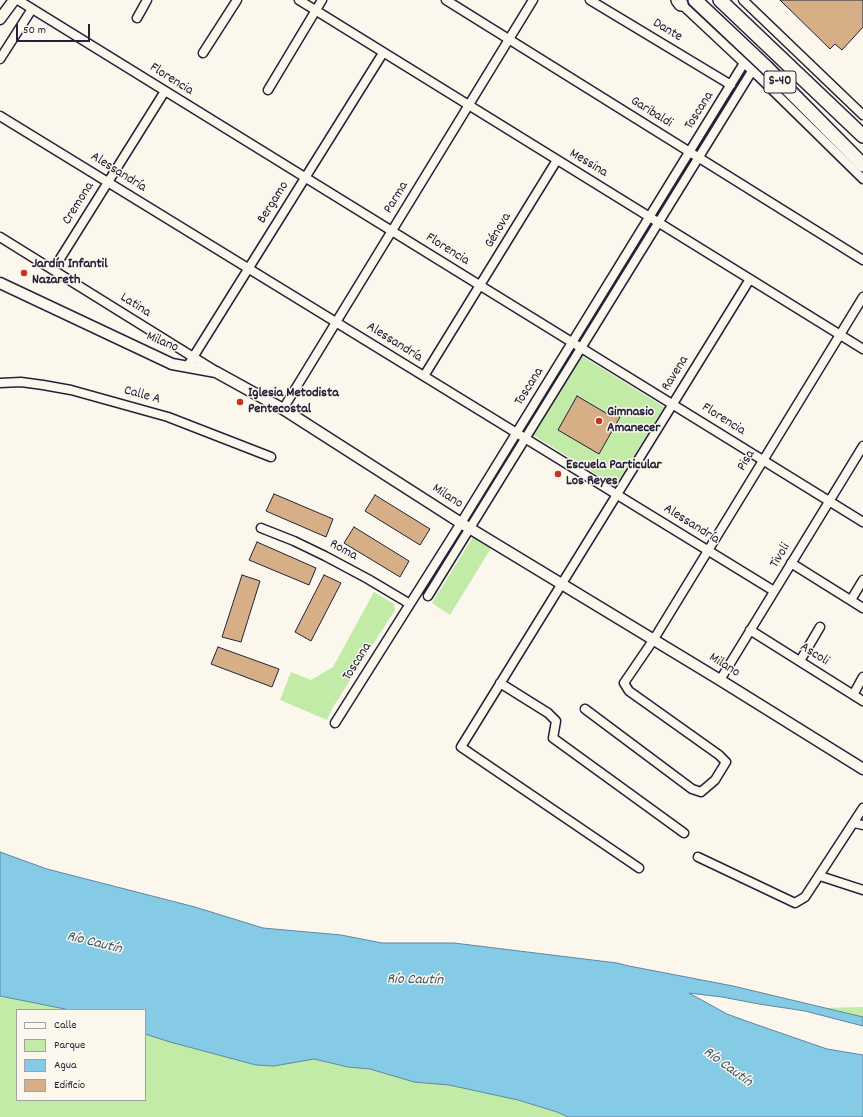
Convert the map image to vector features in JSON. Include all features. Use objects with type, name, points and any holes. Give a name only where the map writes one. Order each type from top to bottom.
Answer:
[{"type":"main road","name":"S-40","points":[[695,0],[766,67],[863,165]]},
{"type":"main road","name":"S-40","points":[[720,0],[863,136]]},
{"type":"street","points":[[0,19],[14,0]]},
{"type":"street","name":"Florencia","points":[[18,0],[863,522]]},
{"type":"street","points":[[136,18],[147,0]]},
{"type":"street","points":[[203,53],[237,0]]},
{"type":"street","name":"Messina","points":[[299,0],[863,349]]},
{"type":"street","points":[[268,90],[322,0]]},
{"type":"street","name":"Garibaldi","points":[[446,0],[863,260]]},
{"type":"street","name":"Parma","points":[[283,410],[532,0]]},
{"type":"street","name":"Dante","points":[[590,0],[731,85]]},
{"type":"street","points":[[743,0],[863,115]]},
{"type":"street","points":[[678,1],[863,179]]},
{"type":"street","points":[[0,59],[32,9]]},
{"type":"street","name":"Bergamo","points":[[187,367],[383,53]]},
{"type":"street","name":"Toscana","points":[[428,596],[516,433],[744,63]]},
{"type":"street","name":"Toscana","points":[[335,723],[410,604],[525,438],[752,71]]},
{"type":"street","name":"Cremona","points":[[53,270],[165,91]]},
{"type":"street","name":"Alessandría","points":[[0,116],[774,591]]},
{"type":"street","name":"Génova","points":[[424,376],[481,286],[557,160]]},
{"type":"street","name":"Latina","points":[[0,237],[216,372]]},
{"type":"street","name":"Ravena","points":[[638,868],[461,747],[750,279]]},
{"type":"street","name":"Milano","points":[[0,283],[172,364],[216,372],[283,410],[465,525],[654,639],[863,769]]},
{"type":"street","name":"Pisa","points":[[585,709],[692,789],[701,792],[715,780],[726,762],[719,755],[630,691],[624,683],[654,639],[863,296]]},
{"type":"street","name":"Calle A","points":[[0,383],[21,382],[78,392],[168,417],[271,457]]},
{"type":"street","name":"Tivoli","points":[[720,680],[863,446]]},
{"type":"street","name":"Roma","points":[[261,528],[294,541],[325,556],[410,604]]},
{"type":"street","points":[[791,563],[863,608]]},
{"type":"street","points":[[851,600],[863,580]]},
{"type":"street","points":[[800,661],[820,627]]},
{"type":"street","name":"Ascoli","points":[[750,630],[863,701]]},
{"type":"street","points":[[853,695],[863,677]]},
{"type":"street","points":[[500,683],[548,713],[556,721],[553,738],[684,833]]},
{"type":"street","points":[[698,857],[796,903],[806,897],[863,808]]},
{"type":"street","points":[[854,823],[863,825]]},
{"type":"street","points":[[820,876],[863,890]]},
{"type":"green space","points":[[744,72],[745,73],[701,144],[700,143]]},
{"type":"green space","points":[[647,230],[648,231],[585,334],[583,333]]},
{"type":"green space","points":[[571,351],[573,352],[527,427],[525,426]]},
{"type":"green space","name":"Gimnasio Amanecer","points":[[582,356],[664,407],[615,486],[533,435]]},
{"type":"green space","points":[[518,439],[519,440],[473,515],[471,513]]},
{"type":"green space","points":[[477,536],[493,545],[450,615],[432,603],[473,537]]},
{"type":"green space","points":[[374,592],[394,604],[395,610],[333,707],[327,720],[280,700],[291,672],[311,680],[333,667]]},
{"type":"green space","points":[[0,996],[65,1009],[16,1009],[16,1101],[146,1101],[146,1034],[256,1065],[274,1066],[314,1059],[348,1067],[370,1069],[414,1082],[449,1085],[518,1100],[568,1117],[0,1117]]},
{"type":"green space","points":[[863,1007],[863,1017],[825,1008]]},
{"type":"water","name":"Río Cautín","points":[[0,852],[47,869],[195,907],[263,928],[341,935],[382,943],[454,943],[617,963],[733,986],[863,1017],[863,1026],[805,1011],[689,993],[727,1014],[749,1022],[827,1049],[863,1055],[863,1117],[568,1117],[518,1100],[449,1085],[414,1082],[370,1069],[348,1067],[314,1059],[274,1066],[256,1065],[146,1034],[146,1009],[65,1009],[0,996]]},
{"type":"building","points":[[780,0],[863,0],[863,27],[842,50],[835,44],[830,49]]},
{"type":"building","points":[[577,396],[611,416],[613,413],[620,417],[599,454],[558,430]]},
{"type":"building","points":[[274,494],[333,519],[326,537],[266,511]]},
{"type":"building","points":[[375,495],[430,529],[420,545],[365,511]]},
{"type":"building","points":[[354,527],[409,561],[400,577],[344,543]]},
{"type":"building","points":[[257,542],[316,568],[309,585],[249,560]]},
{"type":"building","points":[[242,575],[260,581],[241,642],[222,637]]},
{"type":"building","points":[[324,575],[341,583],[311,641],[295,632]]},
{"type":"building","points":[[218,647],[279,669],[272,687],[211,664]]},
{"type":"place","name":"Jardín Infantil Nazareth","points":[[24,273]]},
{"type":"place","name":"Iglesia Metodista Pentecostal","points":[[240,402]]},
{"type":"place","name":"Gimnasio Amanecer","points":[[599,421]]},
{"type":"place","name":"Escuela Particular Los Reyes","points":[[558,474]]}]
